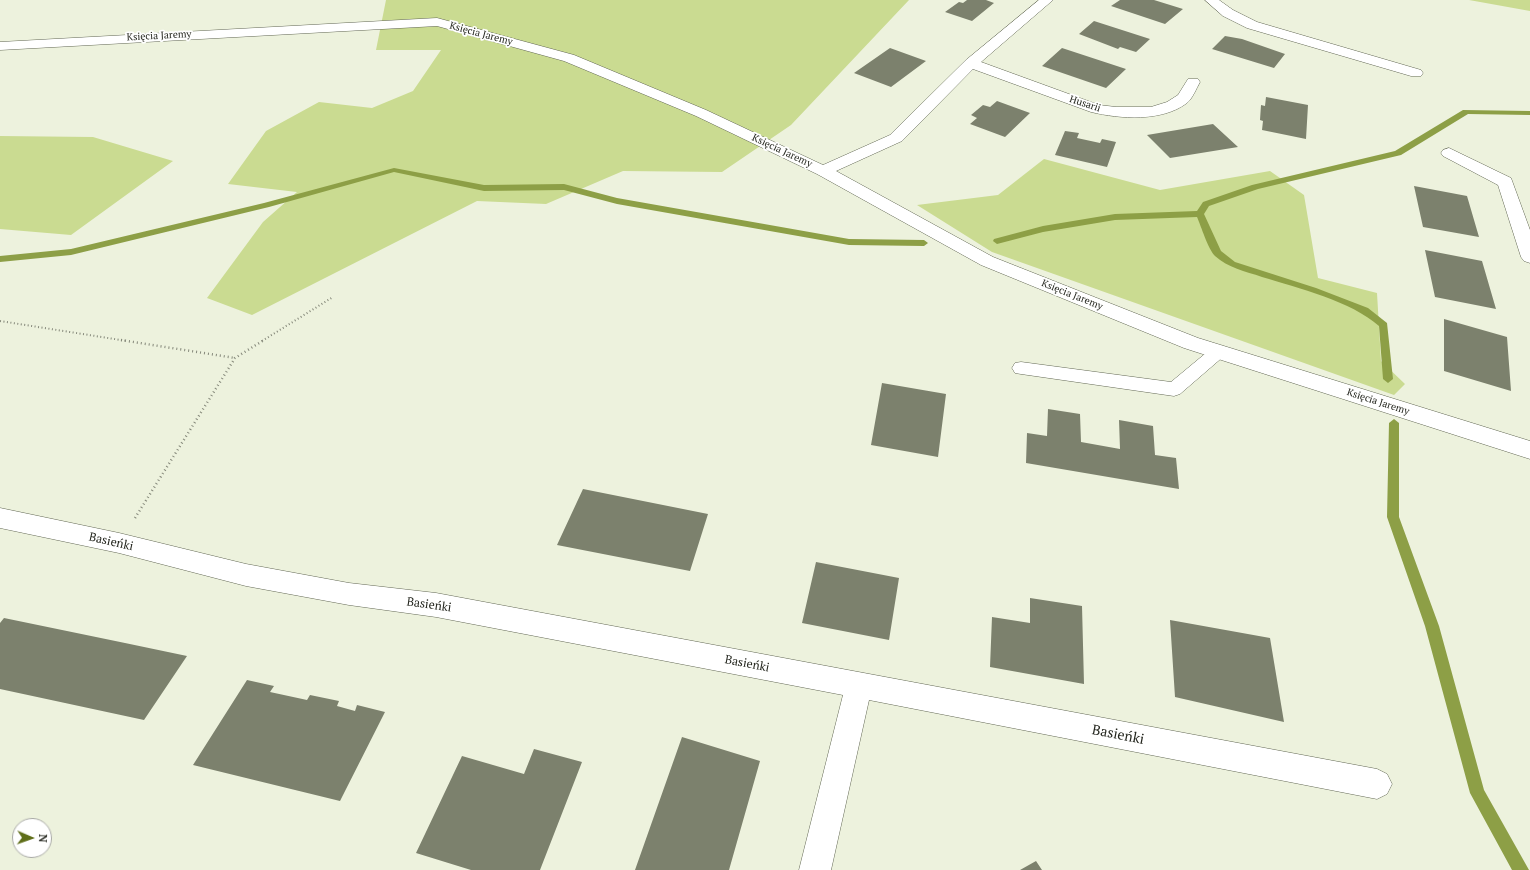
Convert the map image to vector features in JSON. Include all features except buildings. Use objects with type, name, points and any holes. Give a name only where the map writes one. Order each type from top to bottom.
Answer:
[{"type":"street","points":[[823,171],[896,138],[971,63],[1048,0]]},
{"type":"street","points":[[1211,0],[1228,13],[1252,24],[1416,72]]},
{"type":"street","name":"Księcia Jaremy","points":[[0,46],[437,22],[569,58],[701,113],[823,171],[987,261],[1191,343],[1530,450]]},
{"type":"street","name":"Husarii","points":[[971,63],[1096,109],[1132,114],[1170,106],[1182,100],[1193,82]]},
{"type":"street","points":[[1449,152],[1505,182],[1530,257]]},
{"type":"street","name":"Basieńki","points":[[0,518],[119,543],[246,575],[349,594],[436,605],[1377,784]]},
{"type":"street","points":[[815,870],[859,685]]},
{"type":"lane","points":[[1021,368],[1174,389],[1218,352]]},
{"type":"path","points":[[119,543],[235,358],[333,298]]},
{"type":"path","points":[[0,321],[235,358]]},
{"type":"green space","points":[[386,0],[909,0],[791,125],[722,172],[623,171],[546,204],[477,201],[252,315],[207,298],[263,222],[297,192],[228,184],[266,131],[319,102],[372,108],[413,91],[441,50],[376,50]]},
{"type":"green space","points":[[1469,0],[1530,0],[1530,11]]},
{"type":"green space","points":[[0,136],[93,137],[173,161],[71,235],[0,229]]},
{"type":"green space","points":[[1044,159],[1160,190],[1270,171],[1304,195],[1318,278],[1377,293],[1381,361],[1405,384],[1394,395],[992,252],[917,205],[998,195]]},
{"type":"waterway","points":[[1200,214],[1206,204],[1255,187],[1398,153],[1466,112],[1530,113]]},
{"type":"waterway","points":[[0,259],[71,252],[266,205],[394,170],[484,188],[564,187],[617,201],[849,242],[924,243]]},
{"type":"waterway","points":[[997,241],[1043,229],[1115,217],[1200,214]]},
{"type":"waterway","points":[[1200,214],[1217,253],[1232,264],[1313,290],[1365,310],[1374,316],[1384,325],[1388,379]]},
{"type":"waterway","points":[[1394,423],[1393,517],[1432,626],[1477,793],[1521,870]]}]
